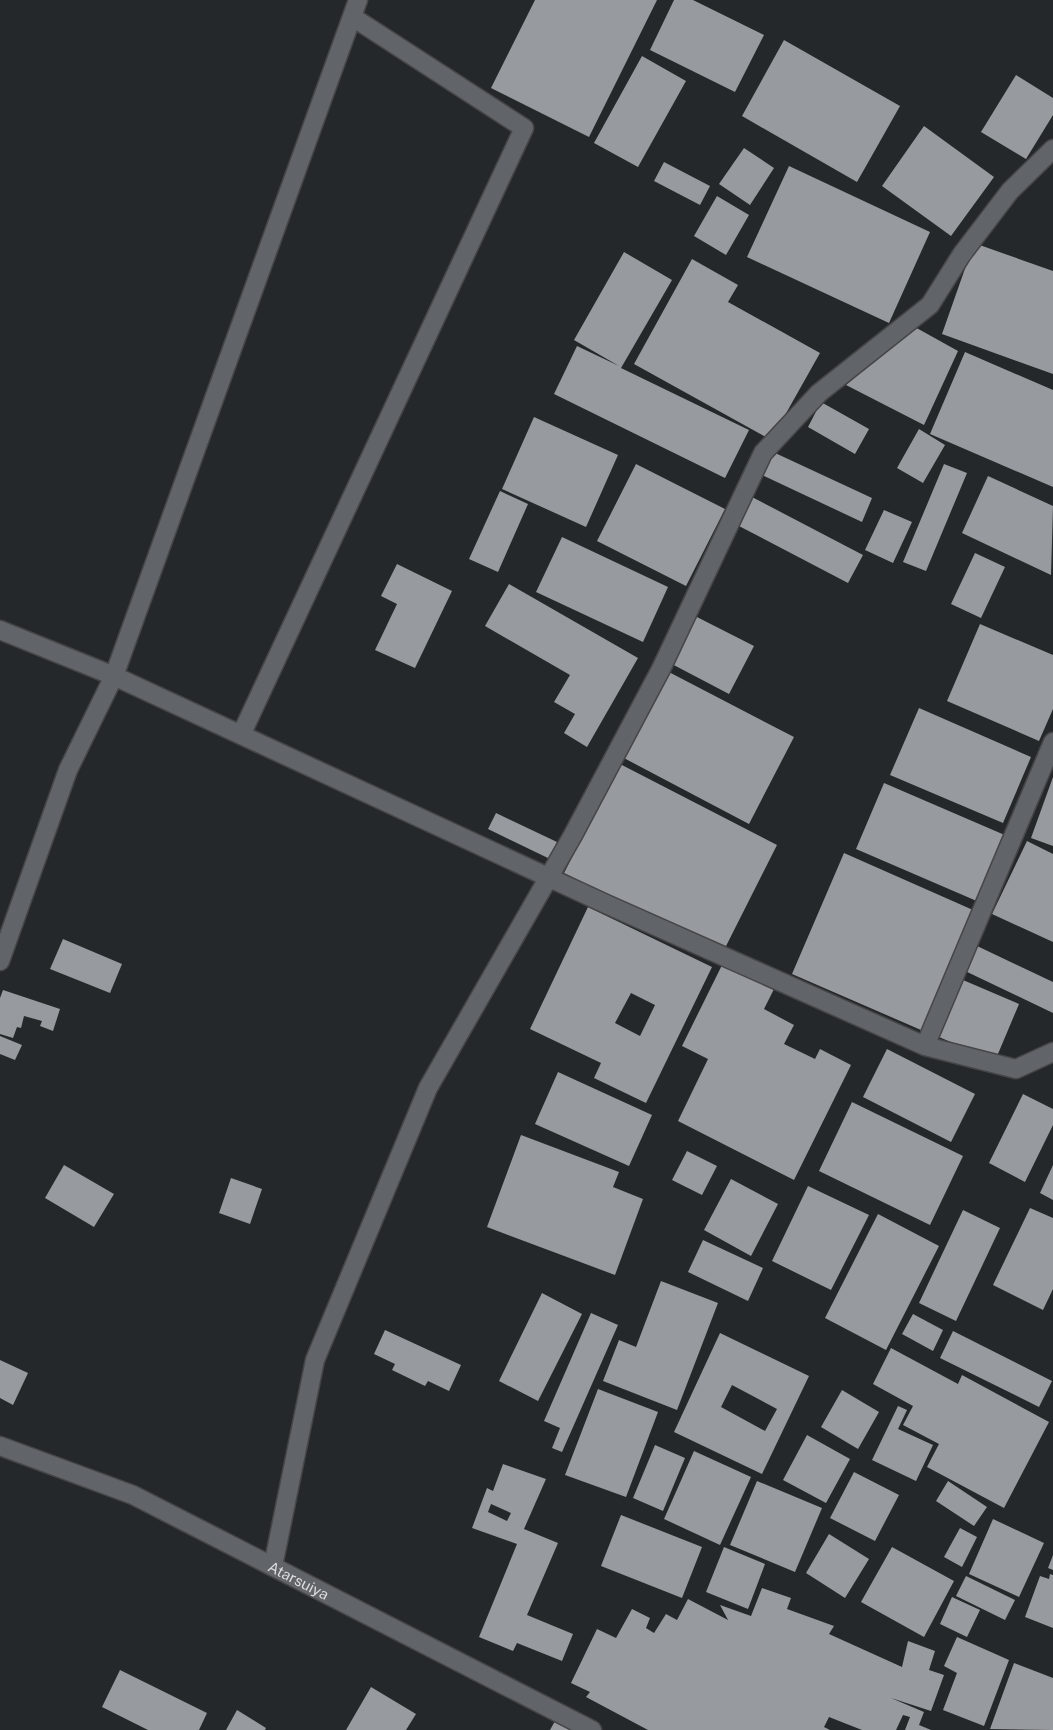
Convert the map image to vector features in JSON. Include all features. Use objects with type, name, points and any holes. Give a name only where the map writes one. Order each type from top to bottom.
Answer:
[{"type":"street","points":[[0,961],[68,770],[114,676],[354,18],[358,0]]},
{"type":"street","points":[[241,735],[524,128],[354,18]]},
{"type":"street","points":[[273,1566],[315,1360],[428,1088],[549,878],[661,669],[763,453],[819,393],[930,305],[962,254],[1010,191],[1053,149]]},
{"type":"street","points":[[0,630],[114,676],[549,878],[925,1046],[1016,1070],[1053,1052]]},
{"type":"street","points":[[925,1046],[1053,742]]},
{"type":"street","name":"Atarsuiya","points":[[1,1447],[133,1495],[592,1730]]},
{"type":"building","points":[[535,0],[657,0],[589,137],[491,88]]},
{"type":"building","points":[[674,0],[693,0],[764,35],[735,92],[650,50]]},
{"type":"building","points":[[784,40],[900,106],[857,182],[742,116]]},
{"type":"building","points":[[642,56],[686,81],[638,167],[594,143]]},
{"type":"building","points":[[1016,75],[1053,98],[1053,115],[1026,159],[981,132]]},
{"type":"building","points":[[924,126],[994,177],[951,236],[882,186]]},
{"type":"building","points":[[744,148],[774,168],[750,205],[719,184]]},
{"type":"building","points":[[664,162],[710,186],[700,205],[654,181]]},
{"type":"building","points":[[789,166],[930,232],[889,323],[747,257]]},
{"type":"building","points":[[717,196],[749,215],[726,255],[694,236]]},
{"type":"building","points":[[974,243],[1053,271],[1053,374],[942,334]]},
{"type":"building","points":[[624,252],[672,280],[621,368],[749,430],[725,478],[554,394],[577,346],[619,366],[574,340]]},
{"type":"building","points":[[692,259],[738,285],[728,302],[820,353],[771,440],[634,364]]},
{"type":"building","points":[[913,326],[958,351],[924,425],[846,385]]},
{"type":"building","points":[[965,352],[1053,390],[1053,487],[930,434]]},
{"type":"building","points":[[821,402],[869,429],[855,454],[808,427]]},
{"type":"building","points":[[534,417],[618,455],[586,527],[502,489]]},
{"type":"building","points":[[919,429],[945,445],[923,483],[897,468]]},
{"type":"building","points":[[773,452],[872,498],[862,522],[762,475]]},
{"type":"building","points":[[636,464],[725,509],[686,586],[597,541]]},
{"type":"building","points":[[944,464],[967,473],[926,571],[903,562]]},
{"type":"building","points":[[988,476],[1053,506],[1051,575],[962,533]]},
{"type":"building","points":[[500,491],[528,504],[498,572],[469,559]]},
{"type":"building","points":[[752,497],[863,555],[848,583],[737,525]]},
{"type":"building","points":[[884,510],[912,522],[893,563],[865,550]]},
{"type":"building","points":[[562,537],[668,587],[643,642],[536,592]]},
{"type":"building","points":[[975,553],[1005,567],[981,618],[951,604]]},
{"type":"building","points":[[397,564],[452,591],[415,668],[375,650],[397,604],[381,596]]},
{"type":"building","points":[[509,584],[638,658],[587,747],[564,733],[575,714],[554,702],[570,675],[485,626]]},
{"type":"building","points":[[693,615],[754,646],[729,694],[668,662]]},
{"type":"building","points":[[980,624],[1053,655],[1053,709],[1039,741],[947,701]]},
{"type":"building","points":[[665,670],[794,737],[749,824],[620,756]]},
{"type":"building","points":[[919,708],[1031,757],[1003,823],[890,775]]},
{"type":"building","points":[[620,764],[777,845],[722,954],[564,873]]},
{"type":"building","points":[[1053,777],[1053,846],[1031,838]]},
{"type":"building","points":[[884,783],[1007,836],[979,902],[856,849]]},
{"type":"building","points":[[496,813],[557,842],[550,859],[488,829]]},
{"type":"building","points":[[1027,841],[1053,854],[1053,942],[992,914]]},
{"type":"building","points":[[844,853],[973,910],[921,1030],[792,974]]},
{"type":"building","points":[[588,907],[712,967],[646,1103],[594,1078],[601,1063],[530,1029]],"holes":[[[631,993],[655,1005],[640,1036],[615,1023]]]},
{"type":"building","points":[[63,939],[122,964],[110,993],[50,969]]},
{"type":"building","points":[[975,945],[1053,982],[1053,1013],[963,970]]},
{"type":"building","points":[[723,963],[774,989],[764,1009],[794,1025],[784,1044],[815,1059],[820,1049],[851,1065],[794,1180],[678,1121],[708,1059],[682,1046]]},
{"type":"building","points":[[963,980],[1019,1004],[995,1061],[939,1037]]},
{"type":"building","points":[[3,990],[60,1009],[53,1031],[40,1026],[42,1021],[24,1016],[21,1028],[17,1027],[13,1038],[0,1034],[0,998]]},
{"type":"building","points":[[0,1036],[22,1045],[15,1060],[0,1054]]},
{"type":"building","points":[[887,1049],[975,1094],[951,1142],[863,1097]]},
{"type":"building","points":[[558,1072],[652,1115],[629,1166],[535,1124]]},
{"type":"building","points":[[1023,1094],[1053,1109],[1053,1125],[1025,1182],[989,1163]]},
{"type":"building","points":[[852,1102],[963,1156],[930,1225],[819,1171]]},
{"type":"building","points":[[521,1135],[619,1172],[613,1187],[643,1199],[615,1275],[487,1227]]},
{"type":"building","points":[[687,1151],[717,1166],[702,1195],[672,1180]]},
{"type":"building","points":[[64,1165],[114,1194],[94,1227],[45,1198]]},
{"type":"building","points":[[1053,1165],[1053,1200],[1040,1193]]},
{"type":"building","points":[[231,1178],[262,1189],[250,1224],[219,1213]]},
{"type":"building","points":[[731,1179],[778,1204],[751,1256],[704,1230]]},
{"type":"building","points":[[808,1186],[869,1215],[831,1290],[772,1261]]},
{"type":"building","points":[[1030,1208],[1053,1218],[1053,1289],[1043,1310],[993,1285]]},
{"type":"building","points":[[963,1210],[1000,1228],[956,1321],[919,1303]]},
{"type":"building","points":[[878,1214],[939,1246],[886,1350],[825,1318]]},
{"type":"building","points":[[703,1240],[763,1268],[748,1301],[688,1272]]},
{"type":"building","points":[[661,1281],[718,1303],[677,1410],[603,1381],[619,1340],[636,1347]]},
{"type":"building","points":[[542,1293],[582,1314],[538,1401],[499,1381]]},
{"type":"building","points":[[591,1313],[618,1325],[562,1452],[552,1448],[560,1428],[544,1421]]},
{"type":"building","points":[[913,1314],[943,1330],[933,1351],[902,1334]]},
{"type":"building","points":[[385,1330],[461,1365],[449,1391],[428,1381],[425,1386],[392,1370],[395,1364],[374,1354]]},
{"type":"building","points":[[953,1331],[1052,1381],[1039,1407],[940,1358]]},
{"type":"building","points":[[720,1333],[809,1376],[762,1474],[674,1432]],"holes":[[[732,1385],[777,1409],[765,1431],[721,1407]]]},
{"type":"building","points":[[891,1348],[958,1384],[962,1375],[1049,1422],[1004,1508],[927,1467],[939,1444],[903,1425],[913,1406],[873,1384]]},
{"type":"building","points":[[0,1360],[28,1373],[13,1405],[0,1398]]},
{"type":"building","points":[[598,1389],[658,1412],[626,1497],[565,1475]]},
{"type":"building","points":[[842,1390],[879,1412],[858,1449],[821,1427]]},
{"type":"building","points":[[898,1406],[907,1410],[898,1429],[933,1445],[916,1481],[872,1460]]},
{"type":"building","points":[[807,1435],[850,1459],[826,1503],[783,1480]]},
{"type":"building","points":[[655,1445],[685,1458],[663,1511],[633,1498]]},
{"type":"building","points":[[694,1451],[751,1477],[720,1545],[664,1519]]},
{"type":"building","points":[[503,1464],[546,1479],[524,1529],[558,1543],[527,1615],[573,1634],[562,1661],[517,1643],[513,1651],[479,1637],[517,1544],[472,1528],[487,1488],[493,1491]],"holes":[[[491,1504],[511,1513],[507,1521],[488,1512]]]},
{"type":"building","points":[[854,1472],[899,1495],[875,1541],[830,1518]]},
{"type":"building","points":[[757,1481],[822,1508],[795,1572],[730,1545]]},
{"type":"building","points":[[948,1481],[987,1507],[974,1526],[936,1501]]},
{"type":"building","points":[[621,1515],[702,1547],[682,1598],[601,1566]]},
{"type":"building","points":[[993,1519],[1044,1543],[1019,1597],[969,1574]]},
{"type":"building","points":[[960,1528],[977,1537],[962,1567],[944,1557]]},
{"type":"building","points":[[829,1534],[869,1559],[845,1598],[806,1573]]},
{"type":"building","points":[[724,1547],[765,1564],[748,1609],[706,1592]]},
{"type":"building","points":[[892,1547],[954,1581],[924,1637],[861,1602]]},
{"type":"building","points":[[1053,1555],[1053,1570],[1048,1568]]},
{"type":"building","points":[[1050,1574],[1053,1575],[1053,1628],[1025,1617],[1040,1576],[1049,1579]]},
{"type":"building","points":[[966,1576],[1015,1600],[1005,1620],[956,1596]]},
{"type":"building","points":[[762,1588],[791,1598],[787,1609],[834,1626],[829,1634],[902,1667],[908,1641],[935,1651],[929,1670],[944,1675],[931,1711],[891,1698],[924,1712],[919,1725],[931,1730],[905,1730],[910,1717],[903,1715],[896,1730],[862,1730],[829,1717],[824,1727],[830,1730],[648,1730],[586,1697],[590,1692],[571,1683],[597,1629],[616,1638],[632,1609],[650,1618],[646,1628],[654,1633],[666,1614],[677,1620],[688,1599],[728,1620],[720,1605],[751,1616]]},
{"type":"building","points":[[952,1597],[980,1610],[967,1637],[940,1624]]},
{"type":"building","points":[[957,1637],[1009,1660],[984,1726],[943,1710],[957,1673],[944,1666]]},
{"type":"building","points":[[1014,1663],[1053,1678],[1053,1730],[990,1729]]},
{"type":"building","points":[[120,1670],[207,1713],[199,1730],[148,1730],[102,1707]]},
{"type":"building","points":[[371,1687],[416,1714],[406,1730],[346,1730]]},
{"type":"building","points":[[237,1710],[266,1728],[265,1730],[226,1730]]},
{"type":"building","points":[[555,1721],[574,1730],[550,1730]]}]
